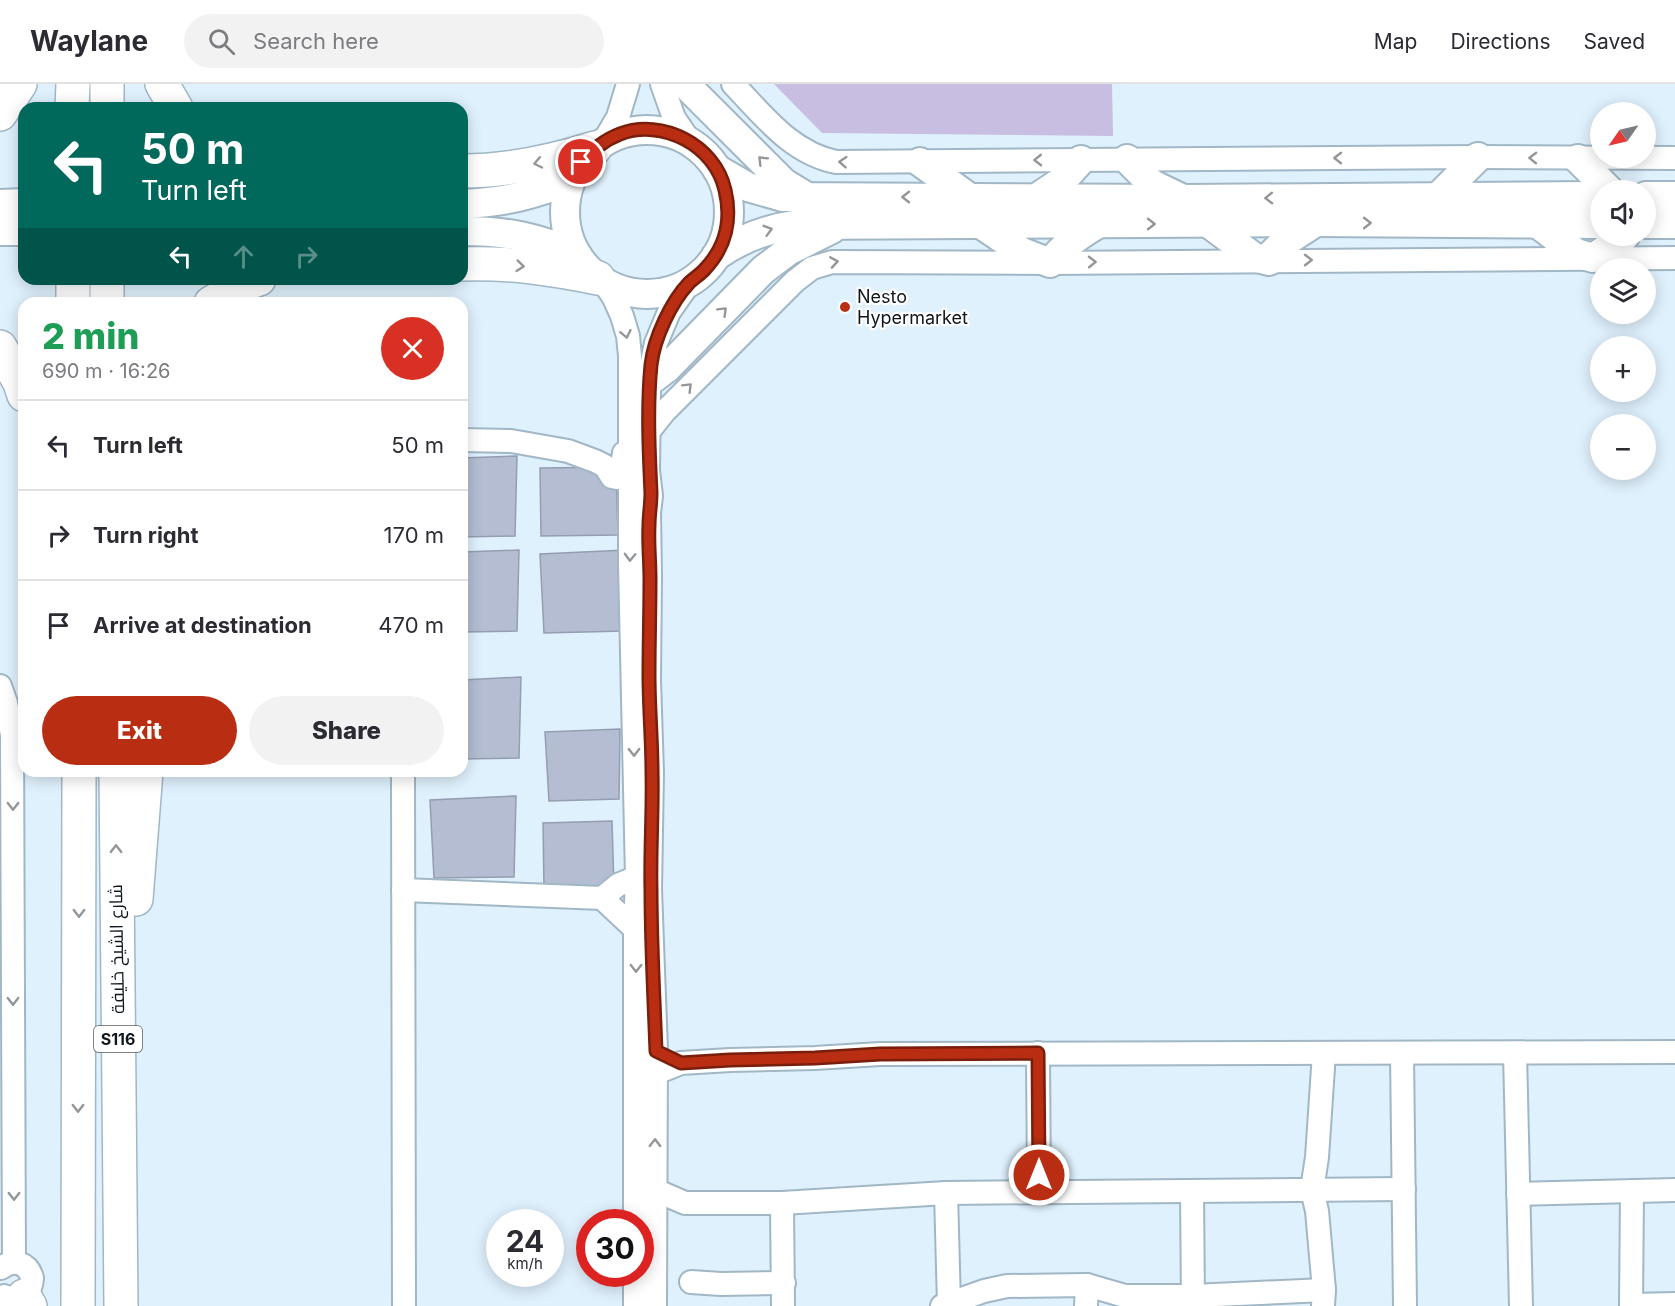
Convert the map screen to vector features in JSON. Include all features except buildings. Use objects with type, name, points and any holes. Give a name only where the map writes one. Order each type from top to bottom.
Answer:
[{"type":"highway","points":[[0,114],[20,84]]},
{"type":"highway","points":[[72,84],[72,102]]},
{"type":"highway","points":[[107,84],[107,102]]},
{"type":"highway","points":[[162,84],[172,102]]},
{"type":"highway","points":[[468,171],[509,169],[538,164],[600,144]]},
{"type":"highway","points":[[468,264],[489,263],[593,271]]},
{"type":"highway","points":[[221,297],[242,285]]},
{"type":"highway","points":[[0,347],[18,379]]},
{"type":"highway","points":[[65,777],[68,790],[79,809]]},
{"type":"highway","name":"شارع الشيخ خليفة","points":[[78,1306],[79,777]]},
{"type":"highway","name":"شارع الشيخ خليفة","points":[[116,777],[121,1306]]},
{"type":"highway","points":[[121,1217],[128,1202],[131,1185],[133,965],[137,872],[145,777]]},
{"type":"main road","points":[[685,84],[784,183],[807,197]]},
{"type":"main road","points":[[468,231],[491,231],[544,241],[593,271],[628,291],[656,294],[673,290],[690,282],[704,271],[716,256],[724,240],[728,222],[728,204],[724,185],[717,169],[705,154],[691,143],[675,135],[657,130],[639,130],[621,133],[600,144],[581,162],[571,179],[566,198],[565,218],[569,237],[593,271]]},
{"type":"main road","points":[[1438,197],[1478,158]]},
{"type":"main road","points":[[1126,159],[1152,184],[1184,199]]},
{"type":"main road","points":[[1578,159],[1600,180]]},
{"type":"main road","points":[[1038,197],[1062,181],[1081,160]]},
{"type":"main road","points":[[920,162],[970,198]]},
{"type":"main road","points":[[717,169],[737,182],[783,197],[1184,199],[1590,196]]},
{"type":"main road","points":[[468,203],[514,199],[534,194],[571,179]]},
{"type":"main road","points":[[1656,196],[1675,196]]},
{"type":"main road","points":[[0,204],[18,203]]},
{"type":"main road","points":[[716,256],[740,241],[767,230],[795,225],[1316,222],[1590,224]]},
{"type":"main road","points":[[1208,223],[1254,257],[1269,261],[1268,258],[1282,244],[1316,222]]},
{"type":"main road","points":[[982,225],[1023,252],[1050,262],[1077,236],[1098,224]]},
{"type":"main road","points":[[1538,224],[1576,253],[1593,258],[1610,246]]},
{"type":"main road","points":[[1656,224],[1675,224]]},
{"type":"main road","points":[[651,380],[667,368],[769,265],[802,243],[841,225]]},
{"type":"main road","points":[[0,231],[18,231]]},
{"type":"street","points":[[600,144],[623,104],[628,84]]},
{"type":"street","points":[[662,84],[674,118],[691,143]]},
{"type":"street","points":[[733,84],[793,144],[812,156],[842,163],[1126,159],[1675,158]]},
{"type":"street","points":[[468,440],[511,441],[559,449],[595,460],[604,466],[612,477],[617,478],[621,472],[624,450],[639,433],[665,411],[795,281],[822,264],[842,261],[1050,262],[1590,258]]},
{"type":"street","points":[[1656,258],[1675,258]]},
{"type":"street","points":[[593,271],[622,316],[628,336],[631,383],[651,496],[649,680],[652,773],[643,929],[645,1209]]},
{"type":"street","points":[[649,1209],[655,1190],[656,1062],[637,878],[630,564],[639,433],[651,380],[656,343],[669,312],[690,282]]},
{"type":"street","points":[[0,686],[12,735],[7,1265],[26,1266],[32,1278],[29,1291],[14,1299]]},
{"type":"street","points":[[403,777],[404,1306]]},
{"type":"street","points":[[602,898],[618,885],[637,878]]},
{"type":"street","points":[[403,890],[602,898],[643,929]]},
{"type":"street","points":[[656,1062],[681,1063],[880,1054],[1675,1052]]},
{"type":"street","points":[[1038,1053],[1039,1192]]},
{"type":"street","points":[[946,1193],[946,1305],[984,1291],[1007,1286],[1087,1295],[1193,1301],[1323,1298],[1317,1211],[1312,1190],[1317,1157],[1324,1053]]},
{"type":"street","points":[[1402,1053],[1405,1306]]},
{"type":"street","points":[[1515,1053],[1521,1306]]},
{"type":"street","points":[[655,1190],[685,1203],[782,1203],[946,1193],[1404,1189]]},
{"type":"street","points":[[1518,1194],[1675,1190]]},
{"type":"street","points":[[1192,1191],[1193,1301]]},
{"type":"street","points":[[1632,1191],[1631,1305],[1675,1304]]},
{"type":"street","points":[[654,1218],[685,1203]]},
{"type":"street","points":[[782,1203],[783,1306],[793,1306]]},
{"type":"street","points":[[691,1282],[784,1283]]},
{"type":"street","points":[[634,1306],[635,1287]]},
{"type":"street","points":[[653,1287],[655,1306]]},
{"type":"shaded area","points":[[774,84],[1112,84],[1113,136],[822,133]]},
{"type":"place","name":"Nesto Hypermarket","points":[[845,307]]},
{"type":"route","points":[[581,162],[604,141],[621,133],[657,130],[675,135],[691,143],[705,154],[717,169],[724,185],[728,204],[728,222],[724,240],[716,256],[678,296],[669,312],[656,343],[649,391],[651,889],[656,1051],[681,1063],[880,1054],[1038,1053],[1039,1175]]}]
